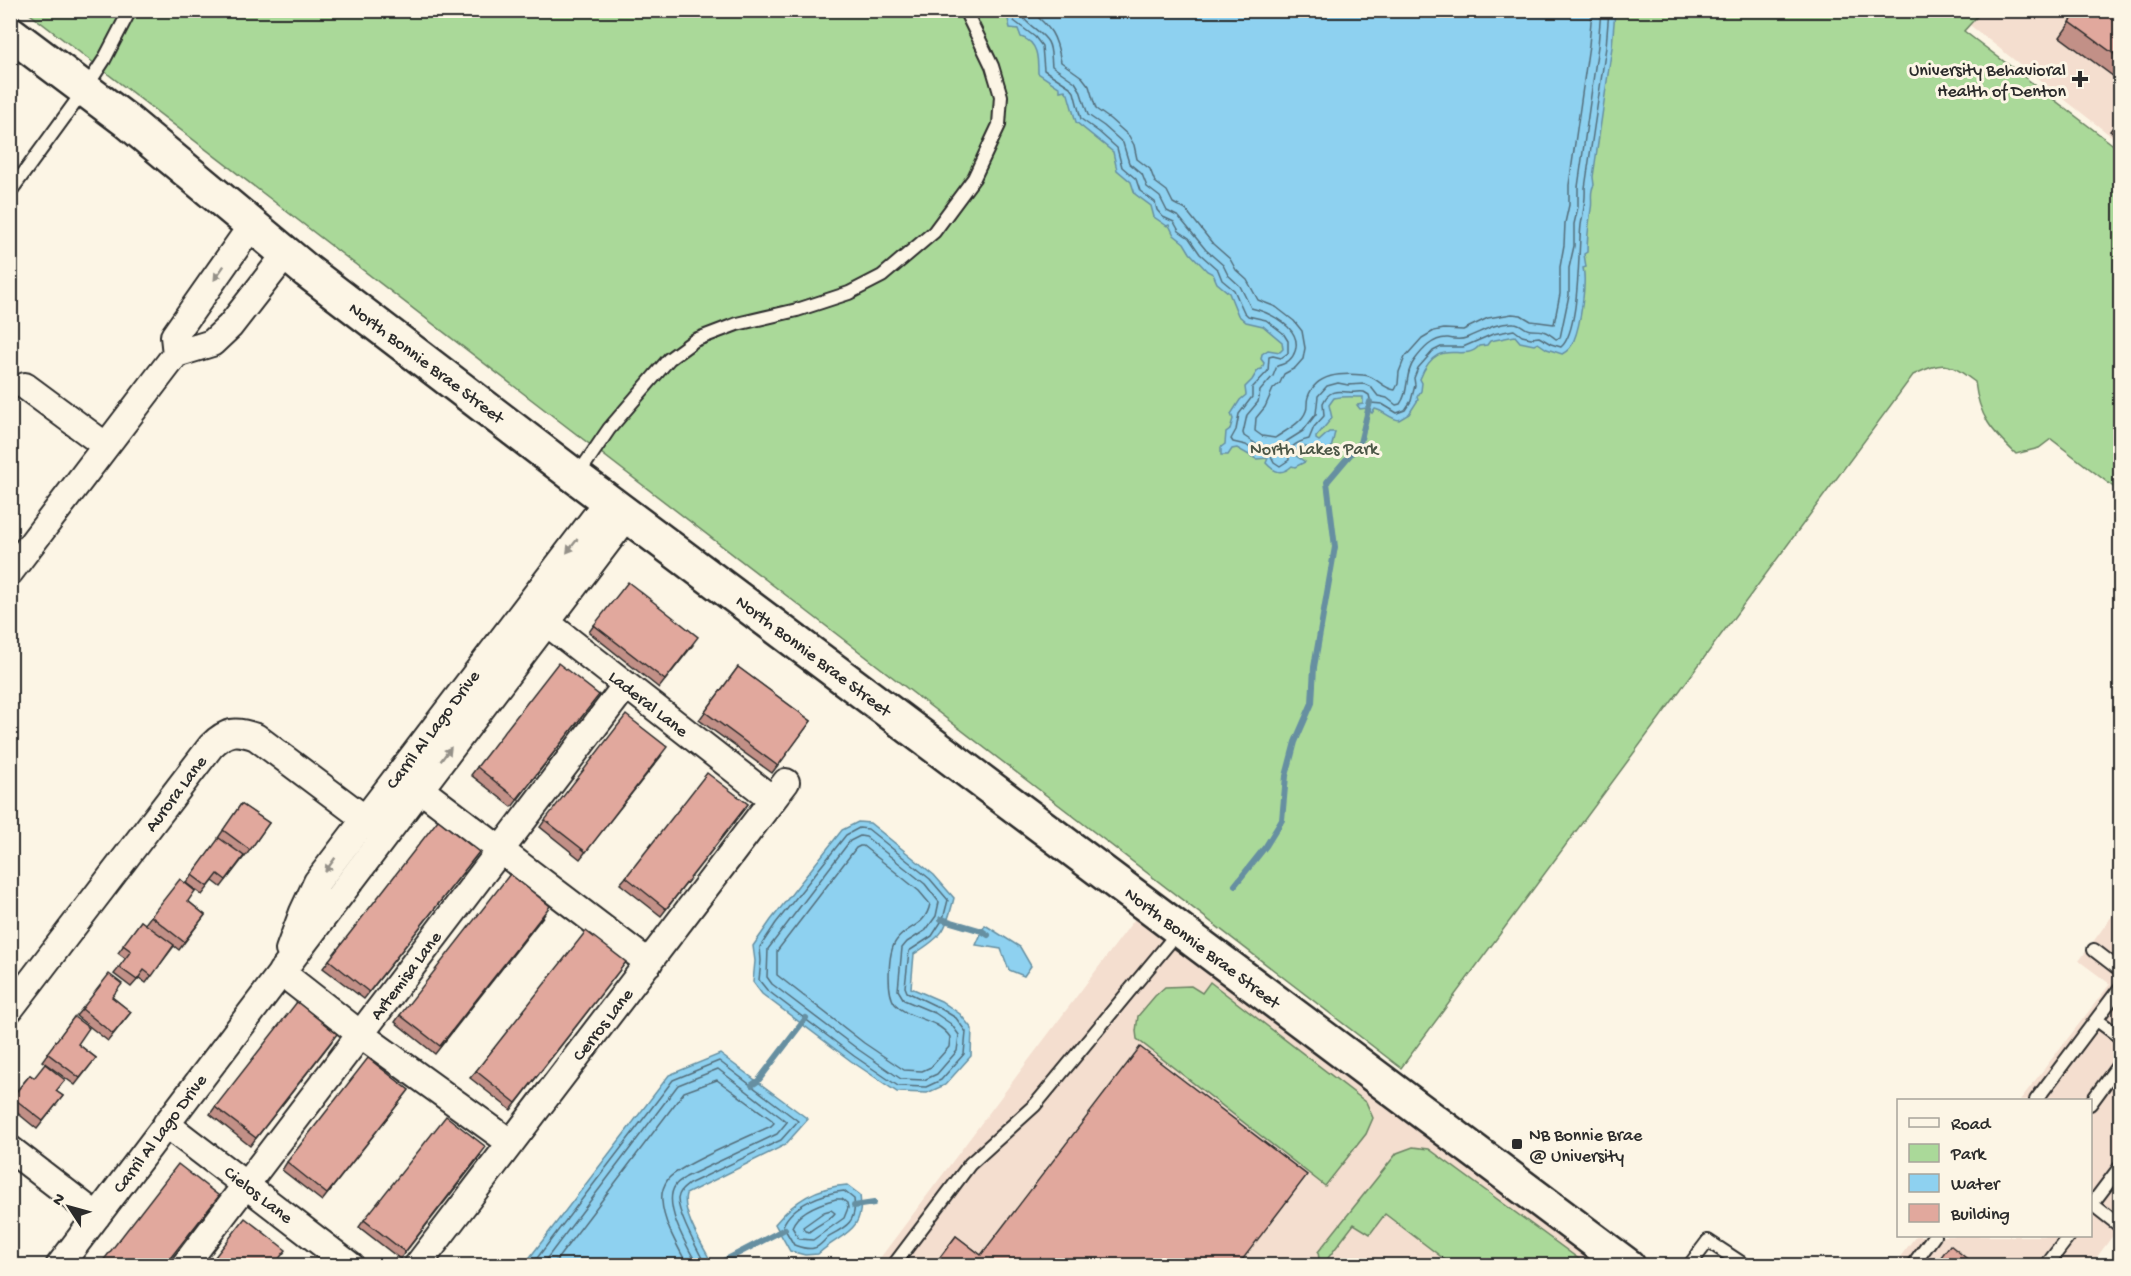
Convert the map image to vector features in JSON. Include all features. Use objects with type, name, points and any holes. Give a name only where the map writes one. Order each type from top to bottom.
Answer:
[{"type":"main road","name":"North Bonnie Brae Street","points":[[10,33],[127,121],[286,254],[576,477],[1628,1266]]},
{"type":"street","points":[[176,354],[174,336],[252,225]]},
{"type":"street","points":[[10,572],[176,354],[212,343],[230,326],[286,254]]},
{"type":"street","points":[[25,386],[106,446]]},
{"type":"street","name":"Carril Al Lago Drive","points":[[281,972],[303,912],[317,882],[364,818],[535,615],[618,507]]},
{"type":"street","name":"Carril Al Lago Drive","points":[[59,1266],[420,789],[535,615]]},
{"type":"street","name":"Laderal Lane","points":[[535,615],[626,685],[779,790]]},
{"type":"street","name":"Artemisa Lane","points":[[184,1266],[626,685]]},
{"type":"street","name":"Aurora Lane","points":[[10,1009],[204,755],[222,736],[232,732],[256,737],[385,834]]},
{"type":"street","points":[[420,789],[649,963]]},
{"type":"street","name":"Cerros Lane","points":[[417,1266],[779,790]]},
{"type":"street","points":[[281,972],[360,1034],[511,1143]]},
{"type":"street","name":"Cielos Lane","points":[[166,1124],[351,1266]]},
{"type":"street","points":[[10,1149],[97,1216]]},
{"type":"lane","points":[[10,192],[85,89],[104,60],[130,10]]},
{"type":"lane","points":[[576,477],[609,429],[669,359],[695,340],[737,324],[797,310],[849,293],[882,276],[934,232],[974,178],[999,125],[1001,96],[992,66],[966,10]]},
{"type":"lane","points":[[893,1266],[970,1164],[1035,1105],[1180,929]]},
{"type":"lane","points":[[2094,950],[2121,970]]},
{"type":"lane","points":[[2038,1099],[2121,988]]},
{"type":"lane","points":[[2097,1020],[2121,1037]]},
{"type":"lane","points":[[2092,1103],[2121,1063]]},
{"type":"lane","points":[[2092,1203],[2121,1167]]},
{"type":"lane","points":[[2092,1205],[2121,1226]]},
{"type":"lane","points":[[1912,1266],[1933,1237]]},
{"type":"lane","points":[[2046,1266],[2068,1237]]},
{"type":"lane","points":[[1689,1266],[1708,1241],[1746,1266]]},
{"type":"shaded area","name":"University Behavioral Health of Denton","points":[[1961,10],[2120,11],[2120,143],[1957,15]]},
{"type":"shaded area","points":[[1146,904],[1180,929],[1596,1265],[874,1266]]},
{"type":"shaded area","points":[[2120,905],[2120,1226],[2091,1265],[1893,1266],[1915,1237],[2092,1237],[2092,1099],[2021,1099],[2110,984],[2079,961]]},
{"type":"green space","name":"North Lakes Park","points":[[26,11],[1982,11],[1964,31],[2120,150],[2120,492],[2051,439],[2039,448],[2016,454],[2000,438],[1983,414],[1975,382],[1958,370],[1940,365],[1913,375],[1401,1068]]},
{"type":"green space","points":[[1210,982],[1366,1102],[1373,1118],[1366,1134],[1325,1186],[1137,1039],[1138,1016],[1165,987],[1191,986],[1202,993]]},
{"type":"green space","points":[[1413,1147],[1429,1149],[1587,1265],[1452,1265],[1385,1214],[1370,1234],[1354,1224],[1325,1262],[1319,1259],[1318,1252],[1397,1153]]},
{"type":"water","points":[[1003,11],[1615,11],[1593,177],[1594,185],[1591,194],[1587,252],[1584,254],[1586,267],[1583,268],[1582,304],[1572,344],[1562,354],[1538,343],[1534,345],[1520,342],[1515,336],[1490,341],[1487,345],[1465,353],[1442,353],[1434,357],[1427,365],[1420,379],[1422,383],[1418,400],[1409,414],[1399,420],[1375,409],[1372,413],[1367,408],[1360,409],[1357,405],[1363,404],[1363,397],[1334,398],[1329,405],[1332,418],[1316,437],[1319,441],[1329,432],[1335,432],[1331,449],[1324,452],[1316,448],[1313,454],[1302,446],[1301,451],[1295,451],[1295,455],[1305,462],[1282,472],[1272,469],[1266,463],[1268,458],[1256,459],[1237,448],[1232,449],[1228,455],[1221,455],[1226,432],[1230,429],[1233,419],[1231,414],[1246,395],[1245,387],[1258,370],[1262,369],[1264,363],[1261,359],[1262,354],[1268,350],[1280,352],[1283,349],[1282,342],[1263,326],[1246,322],[1238,315],[1229,293],[1217,283],[1213,274],[1207,271],[1190,253],[1184,243],[1174,235],[1169,225],[1167,226],[1154,217],[1151,206],[1135,194],[1131,182],[1117,170],[1113,152],[1076,122],[1065,90],[1060,91],[1060,88],[1038,73],[1034,47],[1027,39],[1021,37],[1018,29],[1010,28],[1007,15]]},
{"type":"water","points":[[858,822],[870,823],[934,875],[954,898],[942,932],[914,954],[911,988],[941,1001],[960,1014],[972,1029],[971,1056],[945,1085],[927,1093],[897,1092],[851,1061],[762,994],[753,982],[755,961],[753,946],[842,830]]},
{"type":"water","points":[[985,925],[1020,947],[1031,966],[1024,976],[1009,970],[1001,949],[976,945]]},
{"type":"water","points":[[720,1054],[808,1119],[785,1145],[686,1194],[685,1202],[690,1220],[713,1265],[524,1265],[669,1075]]},
{"type":"water","points":[[847,1185],[860,1195],[861,1208],[859,1217],[850,1231],[818,1254],[805,1255],[790,1251],[775,1224],[790,1208],[806,1197],[825,1189]]},
{"type":"building","points":[[2079,10],[2121,10],[2121,59],[2070,22]]},
{"type":"building","points":[[628,582],[698,637],[665,680],[594,625]]},
{"type":"building","points":[[558,663],[599,695],[517,799],[477,767]]},
{"type":"building","points":[[738,667],[811,721],[778,766],[705,712]]},
{"type":"building","points":[[626,715],[667,747],[586,852],[545,820]]},
{"type":"building","points":[[707,773],[748,804],[666,909],[626,877]]},
{"type":"building","points":[[241,804],[269,823],[250,850],[223,830]]},
{"type":"building","points":[[438,820],[479,852],[369,992],[329,960]]},
{"type":"building","points":[[219,838],[244,856],[226,880],[218,874],[208,887],[192,875]]},
{"type":"building","points":[[510,874],[550,906],[440,1046],[400,1015]]},
{"type":"building","points":[[180,879],[195,891],[188,901],[205,915],[184,942],[151,916]]},
{"type":"building","points":[[141,921],[174,945],[152,976],[144,970],[137,980],[119,967],[131,951],[123,945]]},
{"type":"building","points":[[586,931],[626,962],[516,1103],[476,1071]]},
{"type":"building","points":[[109,974],[122,984],[112,997],[131,1012],[113,1034],[82,1009]]},
{"type":"building","points":[[297,1002],[337,1034],[256,1138],[215,1107]]},
{"type":"building","points":[[74,1017],[89,1028],[78,1044],[96,1058],[80,1078],[47,1053]]},
{"type":"building","points":[[1140,1047],[1307,1175],[1242,1260],[1250,1266],[945,1266],[938,1260],[956,1236],[981,1255]]},
{"type":"building","points":[[368,1058],[409,1090],[327,1194],[287,1162]]},
{"type":"building","points":[[45,1064],[65,1080],[56,1091],[63,1096],[43,1121],[12,1097],[30,1075],[34,1078]]},
{"type":"building","points":[[446,1116],[486,1147],[405,1252],[364,1220]]},
{"type":"building","points":[[178,1164],[219,1196],[164,1266],[99,1266]]},
{"type":"building","points":[[245,1218],[286,1250],[273,1266],[208,1266]]},
{"type":"building","points":[[1950,1245],[1976,1266],[1934,1266]]},
{"type":"waterway","points":[[1235,885],[1266,846],[1282,820],[1286,776],[1295,742],[1312,703],[1314,667],[1335,547],[1327,482],[1360,443],[1370,402]]},
{"type":"waterway","points":[[941,919],[982,931],[988,935]]},
{"type":"waterway","points":[[752,1085],[758,1081],[806,1018]]},
{"type":"waterway","points":[[854,1206],[874,1203]]},
{"type":"waterway","points":[[714,1266],[785,1229]]},
{"type":"place","name":"University Behavioral Health of Denton","points":[[2080,79]]},
{"type":"place","name":"NB Bonnie Brae @ University","points":[[1517,1144]]}]
